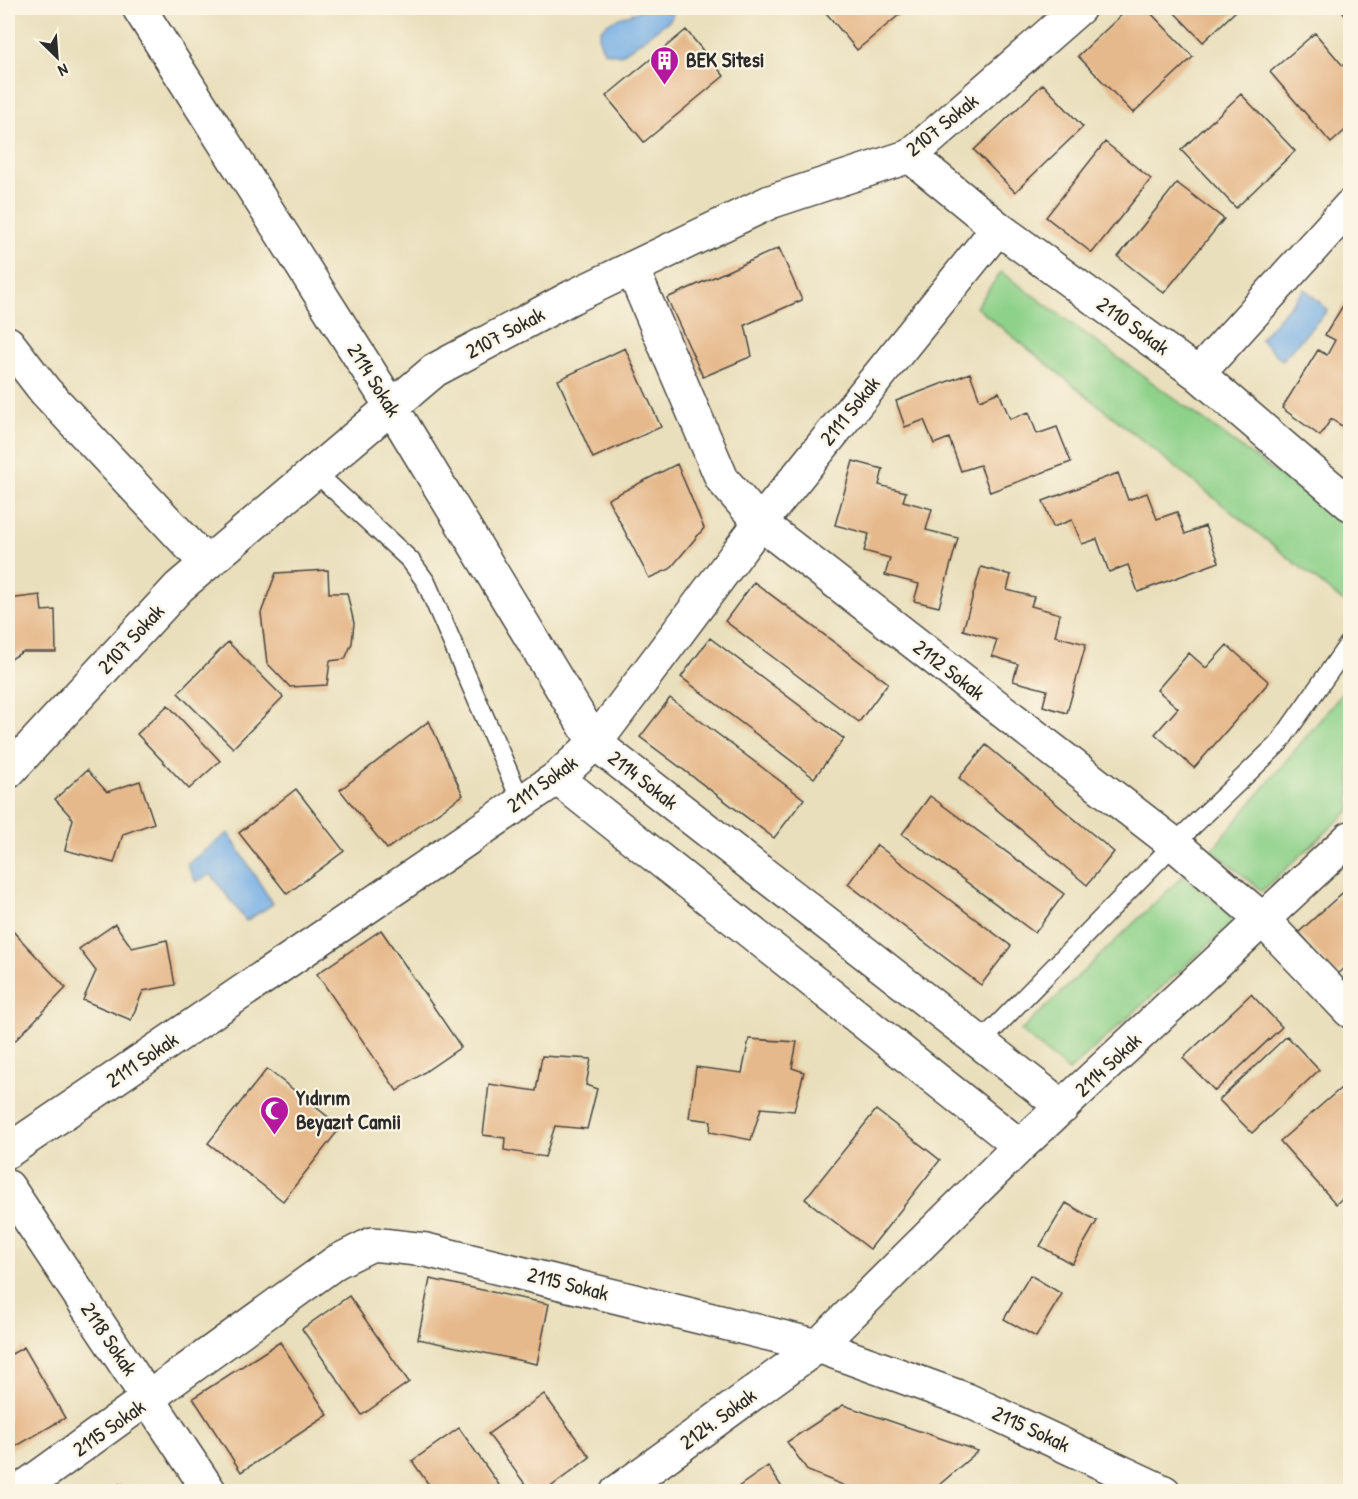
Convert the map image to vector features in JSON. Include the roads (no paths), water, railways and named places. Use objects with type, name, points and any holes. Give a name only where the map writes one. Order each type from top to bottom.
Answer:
[{"type":"street","name":"2114 Sokak","points":[[139,8],[391,406],[596,743],[1063,1107],[1350,838]]},
{"type":"street","name":"2107 Sokak","points":[[8,772],[179,587],[435,370],[572,297],[770,202],[910,156],[1079,8]]},
{"type":"street","name":"2110 Sokak","points":[[910,156],[998,228],[1198,374],[1350,504]]},
{"type":"street","points":[[1198,374],[1350,206]]},
{"type":"street","name":"2111 Sokak","points":[[8,1151],[557,778],[596,743],[759,523],[998,228]]},
{"type":"street","name":"2112 Sokak","points":[[632,268],[722,479],[759,523],[1174,844],[1262,919],[1350,1011]]},
{"type":"street","points":[[8,343],[45,391],[206,563]]},
{"type":"street","points":[[557,778],[1020,1146]]},
{"type":"street","name":"2124. Sokak","points":[[617,1491],[818,1346],[1020,1146],[1063,1107]]},
{"type":"street","name":"2118 Sokak","points":[[8,1187],[210,1491]]},
{"type":"street","name":"2115 Sokak","points":[[18,1491],[149,1400],[336,1262],[372,1244],[426,1250],[818,1346],[967,1400],[1164,1491]]},
{"type":"lane","points":[[314,471],[410,560],[426,582],[521,801]]},
{"type":"lane","points":[[980,1043],[1174,844],[1279,743],[1350,642]]},
{"type":"water","points":[[643,8],[672,8],[673,14],[670,20],[621,55],[605,52],[600,41],[600,33],[604,26]]},
{"type":"water","points":[[1305,289],[1328,310],[1282,360],[1260,339]]},
{"type":"water","points":[[228,833],[273,904],[246,921],[211,874],[196,882],[187,864]]},
{"type":"place","name":"BEK Sitesi","points":[[665,86]]},
{"type":"place","name":"Yıdırım Beyazıt Camii","points":[[275,1136]]}]
